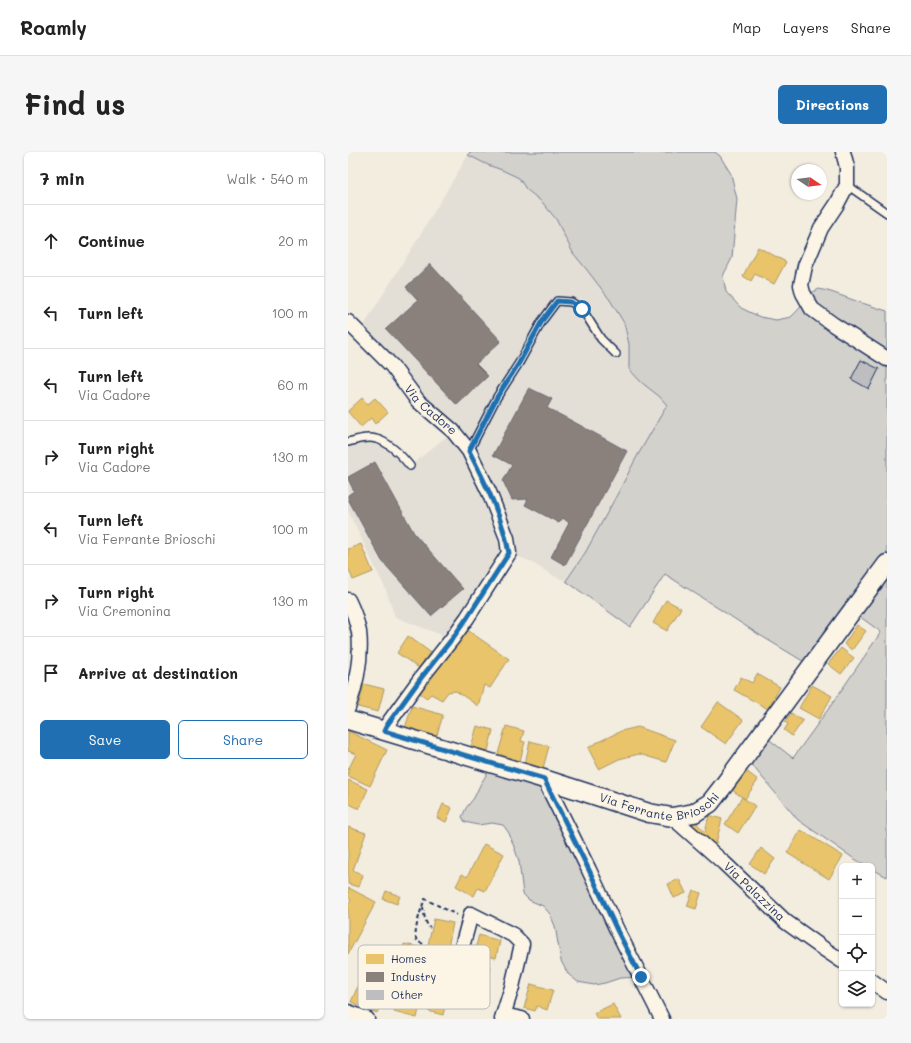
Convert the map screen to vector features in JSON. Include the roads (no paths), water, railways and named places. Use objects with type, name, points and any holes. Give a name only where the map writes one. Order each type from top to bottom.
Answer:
[{"type":"street","points":[[843,152],[847,167],[847,185],[837,204],[821,228],[805,266],[801,285],[803,293],[812,309],[841,330],[887,359]]},
{"type":"street","name":"Via Cadore","points":[[348,322],[392,366],[418,401],[453,431],[469,451],[489,492],[506,538],[509,553],[467,618],[421,678],[384,731]]},
{"type":"street","name":"Via Ferrante Brioschi","points":[[348,720],[544,779],[649,813],[672,817],[694,813],[710,803],[887,564]]},
{"type":"street","points":[[348,600],[358,632],[360,654],[348,708]]},
{"type":"street","points":[[544,779],[662,1019]]},
{"type":"street","name":"Via Palazzina","points":[[672,817],[786,922],[839,959]]},
{"type":"street","points":[[462,945],[471,914],[513,935],[522,944],[512,987],[502,1017],[522,1019]]},
{"type":"street","points":[[875,983],[887,992]]},
{"type":"street","points":[[348,1012],[367,1019]]},
{"type":"lane","points":[[847,185],[887,213]]},
{"type":"lane","points":[[469,451],[497,397],[519,363],[542,321],[557,301],[571,302],[582,309],[601,339],[616,354]]},
{"type":"lane","points":[[348,442],[368,438],[376,439],[389,446],[410,466]]}]
